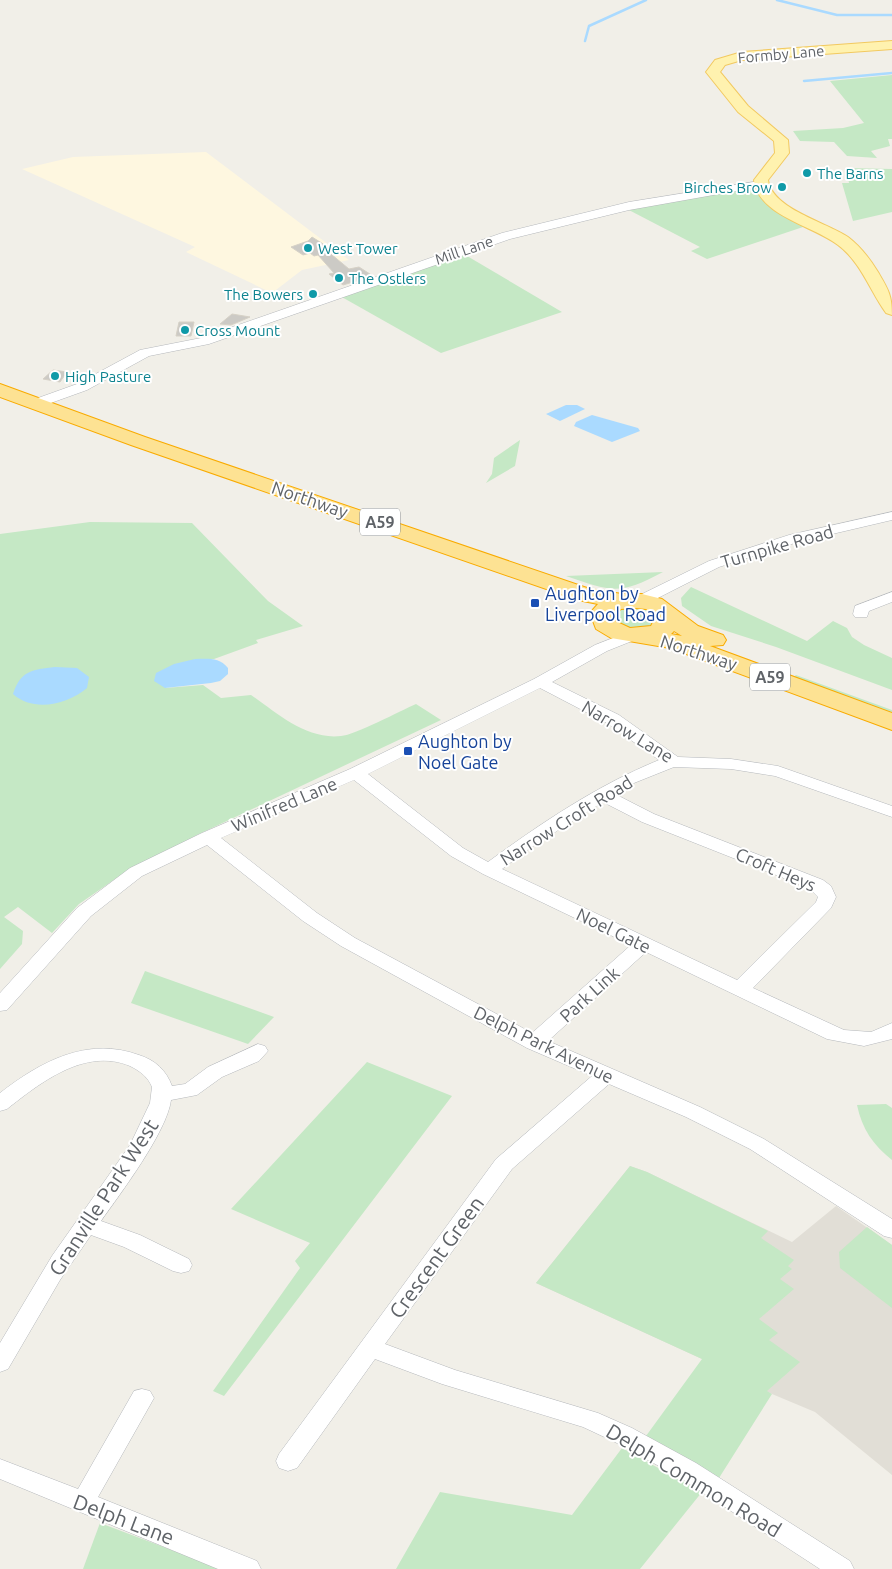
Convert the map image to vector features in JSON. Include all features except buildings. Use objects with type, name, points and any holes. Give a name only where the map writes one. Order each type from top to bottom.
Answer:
[{"type":"highway","name":"Northway","points":[[0,390],[586,595],[631,601]]},
{"type":"highway","name":"A59","points":[[10,413],[40,405]]},
{"type":"highway","name":"Northway","points":[[10,413],[575,605],[604,632]]},
{"type":"highway","name":"A59","points":[[631,601],[666,605]]},
{"type":"highway","points":[[604,632],[606,608],[631,601]]},
{"type":"highway","name":"Northway","points":[[666,605],[690,631],[892,705]]},
{"type":"highway","points":[[639,636],[664,628],[668,622],[666,605]]},
{"type":"highway","name":"A59","points":[[604,632],[639,636]]},
{"type":"highway","name":"Northway","points":[[639,636],[676,642],[892,722]]},
{"type":"main road","name":"Formby Lane","points":[[760,184],[782,153],[783,143],[778,136],[743,109],[714,72],[716,65],[742,56],[892,45]]},
{"type":"main road","points":[[760,184],[766,194],[783,208],[836,236],[851,247],[892,310]]},
{"type":"street","name":"Mill Lane","points":[[40,405],[43,401],[82,387],[145,353],[204,341],[506,236],[629,206],[760,184]]},
{"type":"street","name":"Turnpike Road","points":[[666,605],[714,564],[794,538],[892,516]]},
{"type":"street","points":[[857,610],[892,597]]},
{"type":"street","name":"Winifred Lane","points":[[0,1005],[69,927],[104,895],[136,872],[208,837],[356,772],[540,682],[604,632]]},
{"type":"street","name":"Narrow Lane","points":[[540,682],[613,719],[672,761],[731,764],[778,771],[892,812]]},
{"type":"street","name":"Narrow Croft Road","points":[[489,870],[524,844],[628,779],[672,761]]},
{"type":"street","name":"Noel Gate","points":[[356,772],[457,852],[489,870],[844,1038],[875,1038],[892,1030]]},
{"type":"street","name":"Croft Heys","points":[[603,795],[642,815],[816,884],[824,890],[827,897],[824,904],[740,989]]},
{"type":"street","name":"Delph Park Avenue","points":[[208,837],[310,917],[348,942],[534,1043],[693,1112],[757,1144],[892,1230]]},
{"type":"street","name":"Park Link","points":[[534,1043],[644,944]]},
{"type":"street","points":[[0,1104],[56,1065],[78,1057],[95,1054],[126,1057],[140,1063],[159,1078],[162,1094],[190,1090],[215,1072],[247,1059],[258,1051]]},
{"type":"street","name":"Crescent Green","points":[[288,1461],[504,1164],[606,1074]]},
{"type":"street","name":"Granville Park West","points":[[0,1363],[60,1262],[149,1132],[161,1104],[162,1094]]},
{"type":"street","points":[[87,1225],[132,1240],[161,1257],[181,1265]]},
{"type":"street","name":"Delph Common Road","points":[[370,1348],[450,1378],[601,1424],[715,1488],[840,1569]]},
{"type":"street","points":[[83,1502],[142,1398]]},
{"type":"street","name":"Delph Lane","points":[[0,1469],[176,1539],[204,1553],[248,1569]]},
{"type":"shaded area","points":[[206,152],[349,260],[302,270],[272,293],[186,252],[195,247],[22,169],[73,157]]},
{"type":"shaded area","points":[[630,1166],[647,1172],[792,1242],[836,1206],[892,1245],[892,1475],[815,1412],[772,1394],[702,1359],[536,1283]]},
{"type":"green space","points":[[892,75],[892,139],[888,139],[890,146],[871,151],[877,158],[847,156],[834,142],[800,141],[793,131],[843,128],[864,123],[830,81]]},
{"type":"green space","points":[[846,168],[892,169],[892,212],[853,221],[842,183],[849,183]]},
{"type":"green space","points":[[753,188],[766,202],[806,226],[707,259],[691,251],[700,247],[625,208]]},
{"type":"green space","points":[[462,253],[562,312],[441,353],[340,296]]},
{"type":"green space","points":[[520,440],[515,466],[486,483],[492,474],[494,458]]},
{"type":"green space","points":[[90,522],[192,523],[268,601],[303,626],[256,640],[258,643],[214,659],[195,659],[165,688],[203,685],[221,698],[251,695],[304,730],[328,736],[348,735],[416,704],[441,720],[197,835],[121,875],[79,904],[52,933],[18,907],[4,917],[23,931],[22,944],[0,969],[0,534]]},
{"type":"green space","points":[[663,572],[636,585],[616,589],[606,588],[566,576]]},
{"type":"green space","points":[[691,587],[807,641],[833,621],[847,628],[852,637],[864,645],[892,658],[892,690],[776,647],[711,626],[682,606],[681,598]]},
{"type":"green space","points":[[632,605],[655,611],[659,623],[643,631],[614,625],[613,612]]},
{"type":"green space","points":[[796,675],[892,710],[892,718],[790,680]]},
{"type":"green space","points":[[145,971],[274,1017],[248,1044],[131,1003]]},
{"type":"green space","points":[[367,1062],[452,1096],[224,1396],[213,1391],[300,1268],[295,1261],[310,1243],[231,1209]]},
{"type":"green space","points":[[886,1104],[892,1108],[892,1160],[869,1136],[857,1105]]},
{"type":"green space","points":[[630,1166],[647,1172],[768,1231],[761,1238],[794,1260],[788,1266],[792,1269],[780,1279],[794,1289],[759,1319],[778,1333],[769,1340],[800,1362],[767,1391],[772,1394],[719,1478],[646,1436],[702,1359],[536,1283]]},
{"type":"green space","points":[[867,1227],[892,1245],[892,1308],[840,1268],[839,1252]]},
{"type":"green space","points":[[622,1448],[702,1492],[640,1569],[396,1569],[440,1492],[572,1515]]},
{"type":"green space","points":[[100,1523],[222,1569],[83,1569]]},
{"type":"water","points":[[566,405],[577,405],[585,409],[560,421],[546,414]]},
{"type":"water","points":[[592,415],[638,428],[640,431],[612,442],[574,426],[576,422]]},
{"type":"water","points":[[195,659],[213,659],[221,662],[228,668],[228,674],[220,681],[211,683],[165,688],[154,681],[156,673],[174,664]]},
{"type":"water","points":[[55,667],[77,668],[89,677],[87,688],[61,702],[41,705],[21,700],[13,694],[20,680],[28,673]]},
{"type":"waterway","points":[[585,41],[589,26],[646,0]]},
{"type":"waterway","points":[[777,0],[837,15],[892,15]]},
{"type":"waterway","points":[[804,81],[892,73]]},
{"type":"place","name":"The Barns","points":[[807,173]]},
{"type":"place","name":"Birches Brow","points":[[782,187]]},
{"type":"place","name":"West Tower","points":[[308,248]]},
{"type":"place","name":"The Ostlers","points":[[339,278]]},
{"type":"place","name":"The Bowers","points":[[313,294]]},
{"type":"place","name":"Cross Mount","points":[[185,330]]},
{"type":"place","name":"High Pasture","points":[[55,376]]},
{"type":"place","name":"Aughton by Liverpool Road","points":[[535,603]]},
{"type":"place","name":"Aughton by Noel Gate","points":[[408,751]]}]
